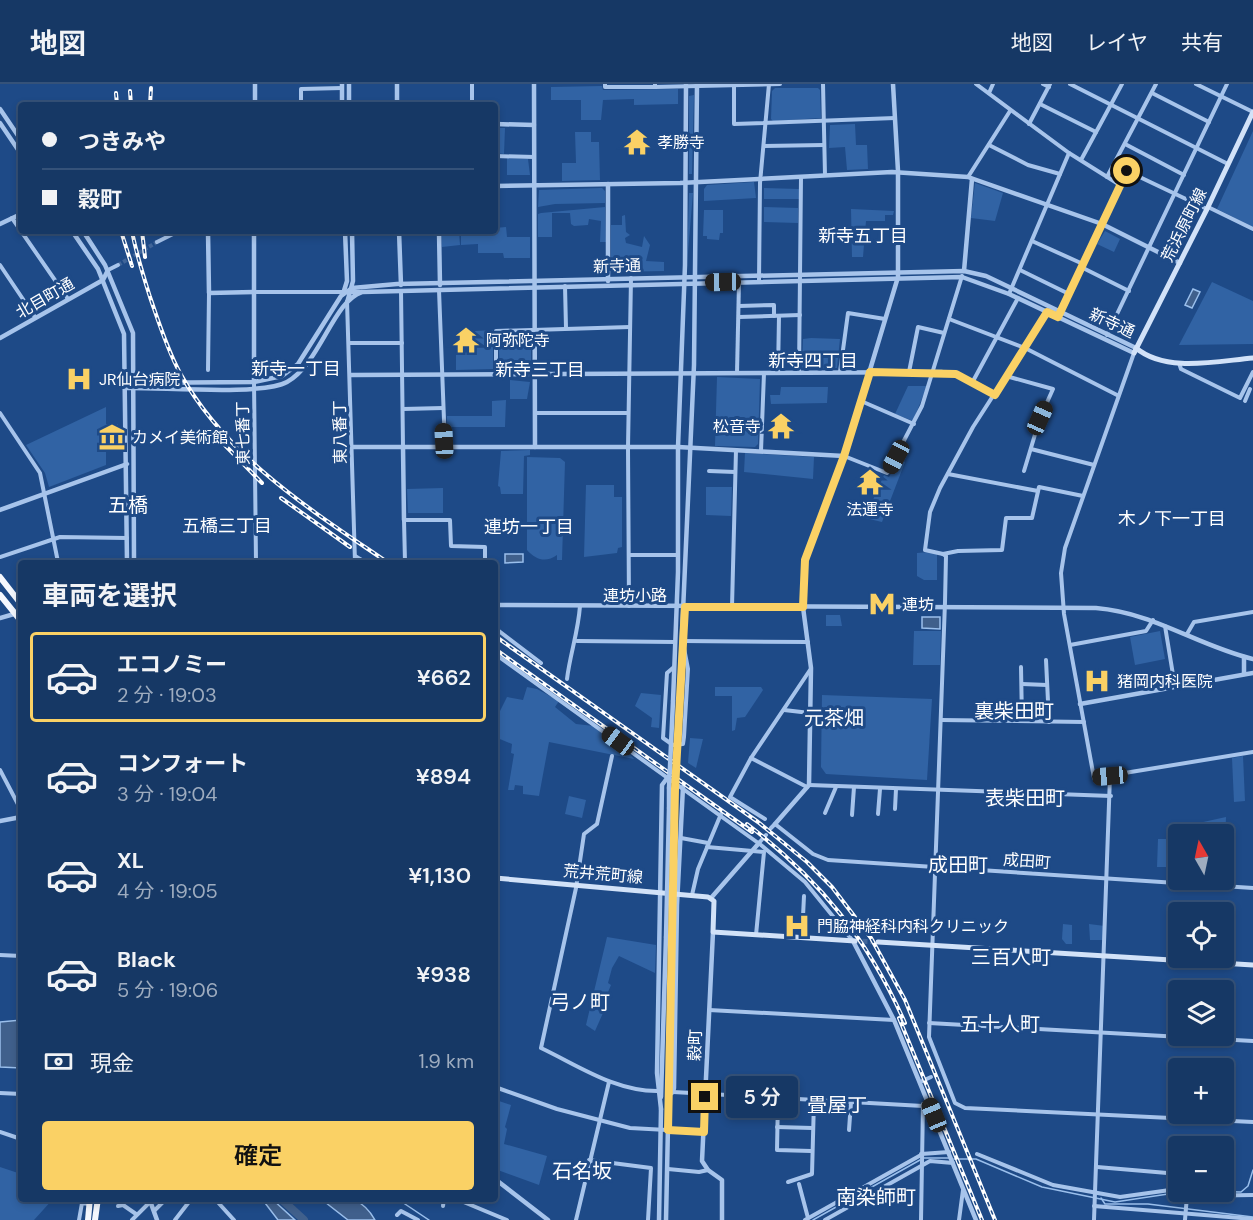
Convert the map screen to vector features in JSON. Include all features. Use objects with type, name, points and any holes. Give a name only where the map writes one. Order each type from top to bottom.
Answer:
[{"type":"highway","points":[[0,577],[18,600]]},
{"type":"highway","points":[[0,595],[18,613]]},
{"type":"highway","points":[[88,1220],[90,1202]]},
{"type":"highway","points":[[95,1220],[97,1202]]},
{"type":"main road","name":"荒浜原町線","points":[[1135,351],[1208,208],[1253,112]]},
{"type":"main road","points":[[1135,351],[1161,360],[1179,363],[1253,358]]},
{"type":"main road","name":"荒井荒町線","points":[[498,878],[711,898]]},
{"type":"main road","points":[[711,898],[714,901],[713,932],[854,941]]},
{"type":"main road","points":[[878,942],[1253,965]]},
{"type":"street","points":[[255,84],[255,102]]},
{"type":"street","points":[[349,84],[349,102]]},
{"type":"street","points":[[397,84],[397,102]]},
{"type":"street","points":[[472,84],[472,102]]},
{"type":"street","points":[[534,84],[535,447]]},
{"type":"street","points":[[605,84],[605,87],[780,84]]},
{"type":"street","points":[[759,281],[761,179],[769,84]]},
{"type":"street","points":[[823,84],[825,175]]},
{"type":"street","points":[[773,826],[808,786],[811,668],[803,607],[805,560],[844,456],[898,274],[898,171],[893,84]]},
{"type":"street","points":[[976,84],[1069,153],[1120,185]]},
{"type":"street","points":[[989,93],[993,84]]},
{"type":"street","points":[[1029,124],[1049,85],[1043,84]]},
{"type":"street","points":[[1070,84],[1229,165]]},
{"type":"street","points":[[1081,160],[1122,84]]},
{"type":"street","points":[[1107,177],[1156,84]]},
{"type":"street","points":[[1196,84],[1253,112]]},
{"type":"street","points":[[1105,340],[1227,84]]},
{"type":"street","points":[[676,701],[674,667],[678,555],[678,447],[687,183],[686,85]]},
{"type":"street","points":[[671,1094],[669,937],[671,808],[676,701],[685,607],[691,448],[697,85]]},
{"type":"street","points":[[734,85],[734,124],[895,118]]},
{"type":"street","points":[[301,102],[301,88],[342,86],[342,102]]},
{"type":"street","points":[[1152,93],[1209,122]]},
{"type":"street","points":[[1040,104],[1096,132]]},
{"type":"street","points":[[0,109],[18,136]]},
{"type":"street","points":[[352,447],[678,447],[761,451],[844,456],[887,473],[914,424],[934,371],[964,271],[970,178],[1010,111]]},
{"type":"street","points":[[0,123],[18,150]]},
{"type":"street","points":[[498,124],[534,125]]},
{"type":"street","points":[[1125,144],[1184,175]]},
{"type":"street","points":[[764,146],[824,145]]},
{"type":"street","points":[[988,145],[1028,165],[1060,174]]},
{"type":"street","points":[[1011,292],[1069,153]]},
{"type":"street","points":[[498,156],[534,157]]},
{"type":"street","points":[[498,186],[687,183],[898,171],[970,178],[1102,224],[1180,263]]},
{"type":"street","points":[[1059,314],[1127,171],[1253,229]]},
{"type":"street","points":[[799,373],[801,177]]},
{"type":"street","points":[[608,184],[609,285]]},
{"type":"street","points":[[0,224],[18,215]]},
{"type":"street","points":[[12,218],[18,227]]},
{"type":"street","points":[[23,234],[68,298]]},
{"type":"street","points":[[74,234],[103,280],[124,334],[127,560]]},
{"type":"street","points":[[85,234],[108,270],[133,333],[134,560]]},
{"type":"street","points":[[157,242],[173,234]]},
{"type":"street","points":[[208,234],[208,370]]},
{"type":"street","name":"東七番丁","points":[[254,234],[256,560]]},
{"type":"street","name":"東八番丁","points":[[345,234],[349,290]]},
{"type":"street","name":"東八番丁","points":[[352,234],[354,274],[347,302],[350,321],[355,560]]},
{"type":"street","points":[[399,234],[405,560]]},
{"type":"street","points":[[439,234],[441,375],[445,446]]},
{"type":"street","points":[[1032,241],[1129,291]]},
{"type":"street","points":[[0,265],[36,317]]},
{"type":"street","points":[[103,280],[108,270],[118,265]]},
{"type":"street","points":[[1020,270],[1069,294]]},
{"type":"street","name":"新寺通","points":[[362,292],[801,280],[964,271],[986,276],[1018,298],[1047,312],[1059,314],[1105,340],[1135,351]]},
{"type":"street","name":"新寺通","points":[[349,290],[366,285],[801,273],[962,277],[1011,292],[1108,334],[1135,351]]},
{"type":"street","points":[[354,274],[366,285]]},
{"type":"street","points":[[737,373],[739,275]]},
{"type":"street","points":[[629,607],[628,414],[631,278]]},
{"type":"street","name":"北目町通","points":[[0,338],[103,280]]},
{"type":"street","points":[[565,286],[566,328]]},
{"type":"street","points":[[209,293],[349,290],[362,292]]},
{"type":"street","name":"東八番丁","points":[[255,382],[282,376],[298,364],[341,296],[349,290]]},
{"type":"street","points":[[134,385],[255,389],[278,386],[302,371],[347,302],[362,292]]},
{"type":"street","points":[[972,383],[1018,298]]},
{"type":"street","points":[[739,306],[774,305],[777,316],[778,373]]},
{"type":"street","points":[[1047,312],[973,427],[948,474],[930,512],[925,550],[943,554],[1002,550],[1006,518],[1032,518],[1038,490],[1042,486],[1083,496]]},
{"type":"street","points":[[340,314],[350,321]]},
{"type":"street","points":[[840,372],[848,314],[885,319]]},
{"type":"street","points":[[739,317],[800,315]]},
{"type":"street","points":[[949,318],[1025,348],[1117,395]]},
{"type":"street","points":[[496,375],[496,330],[630,327]]},
{"type":"street","points":[[909,372],[918,327],[944,333]]},
{"type":"street","points":[[350,343],[402,343]]},
{"type":"street","points":[[1135,351],[1117,395],[1083,496],[1063,559],[1061,573],[1070,645],[1095,778],[1253,752]]},
{"type":"street","points":[[1179,363],[1181,369],[1240,398],[1249,389]]},
{"type":"street","points":[[351,375],[934,371],[956,374],[995,395]]},
{"type":"street","points":[[1245,401],[1253,372]]},
{"type":"street","points":[[761,451],[764,373]]},
{"type":"street","points":[[1006,376],[1053,389],[1040,418],[1024,471]]},
{"type":"street","points":[[126,386],[255,382]]},
{"type":"street","points":[[861,401],[914,424]]},
{"type":"street","points":[[403,409],[442,408]]},
{"type":"street","points":[[535,413],[628,414]]},
{"type":"street","points":[[1,416],[40,473],[58,560]]},
{"type":"street","points":[[1031,449],[1094,465]]},
{"type":"street","points":[[732,607],[736,450]]},
{"type":"street","points":[[0,510],[127,464]]},
{"type":"street","points":[[709,471],[735,472]]},
{"type":"street","points":[[948,474],[1038,490]]},
{"type":"street","points":[[404,520],[450,520],[450,546],[485,547],[484,560]]},
{"type":"street","points":[[0,557],[54,538],[127,538]]},
{"type":"street","points":[[943,554],[946,556],[945,607],[929,1023],[929,1037],[940,1074],[959,1107],[1100,1116],[1253,1122]]},
{"type":"street","points":[[355,555],[362,560]]},
{"type":"street","points":[[629,555],[678,555]]},
{"type":"street","name":"連坊小路","points":[[498,605],[1107,609],[1153,619],[1253,659]]},
{"type":"street","points":[[567,680],[570,657],[577,641],[580,606]]},
{"type":"street","points":[[1187,634],[1194,622],[1253,612]]},
{"type":"street","points":[[0,618],[18,613]]},
{"type":"street","points":[[1070,645],[1146,631],[1153,619]]},
{"type":"street","points":[[1166,624],[1164,630],[1175,687]]},
{"type":"street","points":[[498,630],[541,663]]},
{"type":"street","points":[[577,641],[675,642]]},
{"type":"street","points":[[683,642],[808,642]]},
{"type":"street","points":[[674,667],[667,673],[663,738],[673,745],[682,744],[684,737],[688,666],[683,642]]},
{"type":"street","points":[[498,656],[721,814],[805,882],[854,941],[894,1020],[976,1220]]},
{"type":"street","points":[[1244,657],[1244,674]]},
{"type":"street","points":[[1046,660],[1050,722]]},
{"type":"street","points":[[765,819],[730,797],[752,758],[811,668]]},
{"type":"street","points":[[1021,668],[1022,721]]},
{"type":"street","points":[[1080,704],[1253,673]]},
{"type":"street","points":[[1022,684],[1047,685]]},
{"type":"street","points":[[784,710],[810,713]]},
{"type":"street","points":[[941,720],[1084,722]]},
{"type":"street","points":[[612,756],[597,824],[584,834],[576,885],[541,1048],[628,1089],[660,1091]]},
{"type":"street","points":[[752,758],[808,786],[1111,796]]},
{"type":"street","points":[[0,770],[18,804]]},
{"type":"street","points":[[1094,1220],[1103,1033],[1110,776]]},
{"type":"street","points":[[659,1220],[662,785],[668,777]]},
{"type":"street","points":[[666,1220],[682,787]]},
{"type":"street","points":[[825,813],[836,787]]},
{"type":"street","points":[[852,815],[854,787]]},
{"type":"street","points":[[878,814],[880,789]]},
{"type":"street","points":[[895,809],[896,789]]},
{"type":"street","points":[[692,895],[707,845],[721,814]]},
{"type":"street","points":[[0,821],[18,818]]},
{"type":"street","name":"成田町","points":[[773,826],[823,859],[1253,888]]},
{"type":"street","points":[[711,898],[766,835]]},
{"type":"street","points":[[681,838],[707,845],[764,852],[756,935]]},
{"type":"street","points":[[802,937],[804,896]]},
{"type":"street","points":[[661,905],[677,905]]},
{"type":"street","name":"穀町","points":[[713,932],[702,1161],[708,1170],[717,1173],[722,1180],[722,1220]]},
{"type":"street","points":[[660,1091],[669,937]]},
{"type":"street","points":[[0,955],[18,956]]},
{"type":"street","points":[[709,1010],[894,1020]]},
{"type":"street","points":[[929,1023],[1253,1041]]},
{"type":"street","points":[[920,1082],[932,1077]]},
{"type":"street","points":[[576,1220],[609,1082]]},
{"type":"street","points":[[498,1088],[598,1121],[630,1128],[704,1132]]},
{"type":"street","points":[[0,1093],[18,1094]]},
{"type":"street","points":[[671,1094],[922,1106]]},
{"type":"street","points":[[921,1220],[922,1106],[926,1096]]},
{"type":"street","points":[[778,1098],[777,1150],[811,1151]]},
{"type":"street","points":[[788,1182],[812,1174],[814,1100]]},
{"type":"street","points":[[849,1130],[851,1102]]},
{"type":"street","points":[[777,1127],[812,1128]]},
{"type":"street","points":[[0,1132],[18,1138]]},
{"type":"street","points":[[799,1184],[806,1219],[921,1154],[949,1153]]},
{"type":"street","points":[[977,1154],[1042,1182],[1120,1197],[1168,1190]]},
{"type":"street","points":[[589,1160],[651,1168],[648,1220]]},
{"type":"street","points":[[825,1220],[930,1161],[953,1162]]},
{"type":"street","points":[[1097,1167],[1168,1173]]},
{"type":"street","points":[[668,1169],[699,1172],[708,1170]]},
{"type":"street","points":[[498,1181],[548,1220]]},
{"type":"street","points":[[959,1220],[963,1187]]},
{"type":"street","points":[[1185,1220],[1186,1196],[1253,1195]]},
{"type":"street","points":[[79,1220],[81,1203],[86,1202]]},
{"type":"street","points":[[132,1220],[147,1202]]},
{"type":"street","points":[[150,1202],[158,1220]]},
{"type":"street","points":[[153,1211],[163,1202]]},
{"type":"street","points":[[175,1220],[187,1202]]},
{"type":"street","points":[[218,1202],[234,1220]]},
{"type":"street","points":[[443,1206],[444,1202]]},
{"type":"street","points":[[464,1202],[507,1220]]},
{"type":"street","points":[[1094,1203],[1186,1210],[1253,1219]]},
{"type":"street","points":[[118,1206],[123,1205],[136,1214]]},
{"type":"street","points":[[397,1215],[401,1211],[418,1220]]},
{"type":"shaded area","points":[[602,86],[603,90],[678,89],[678,104],[634,105],[634,99],[603,100],[601,120],[581,120],[581,100],[551,100],[551,87]]},
{"type":"shaded area","points":[[775,88],[818,88],[821,118],[773,121],[771,119],[772,91]]},
{"type":"shaded area","points":[[694,95],[692,174],[689,174],[689,96]]},
{"type":"shaded area","points":[[855,124],[856,145],[867,145],[868,169],[847,170],[845,147],[829,148],[830,125]]},
{"type":"shaded area","points":[[498,128],[505,128],[504,154],[498,153]]},
{"type":"shaded area","points":[[1253,131],[1253,227],[1217,209]]},
{"type":"shaded area","points":[[575,132],[591,132],[591,142],[599,142],[600,180],[562,181],[562,163],[576,163]]},
{"type":"shaded area","points":[[507,158],[528,159],[530,175],[507,175]]},
{"type":"shaded area","points":[[754,182],[756,198],[704,201],[704,189],[707,185]]},
{"type":"shaded area","points":[[975,183],[1003,193],[995,221],[971,218]]},
{"type":"shaded area","points":[[602,188],[605,191],[605,203],[555,204],[538,207],[539,190]]},
{"type":"shaded area","points":[[764,188],[799,189],[799,199],[764,199]]},
{"type":"shaded area","points":[[689,193],[693,193],[687,264]]},
{"type":"shaded area","points":[[605,207],[606,242],[600,242],[601,221],[589,219],[588,225],[574,226],[571,224],[570,213],[552,213],[552,237],[538,237],[538,214]]},
{"type":"shaded area","points":[[764,207],[798,208],[798,223],[764,222]]},
{"type":"shaded area","points":[[851,209],[894,211],[893,215],[885,215],[885,221],[866,221],[863,257],[852,257]]},
{"type":"shaded area","points":[[704,210],[723,210],[723,233],[720,233],[719,240],[707,239],[707,236],[703,236]]},
{"type":"shaded area","points":[[625,215],[626,232],[630,235],[625,238],[626,243],[642,247],[644,236],[650,245],[646,261],[664,262],[664,271],[612,272],[614,266],[611,260],[611,225],[622,225],[622,216]]},
{"type":"shaded area","points":[[506,227],[507,237],[530,237],[530,258],[504,258],[503,253],[478,253],[478,244],[461,245],[461,234],[498,234],[498,228]]},
{"type":"shaded area","points":[[1105,231],[1120,239],[1114,252],[1097,244]]},
{"type":"shaded area","points":[[441,234],[459,234],[460,245],[442,247]]},
{"type":"shaded area","points":[[1212,282],[1253,301],[1253,344],[1179,345]]},
{"type":"shaded area","points":[[1193,289],[1200,292],[1192,308],[1185,305]]},
{"type":"shaded area","points":[[493,330],[493,369],[456,370],[456,353],[475,352],[475,331]]},
{"type":"shaded area","points":[[528,331],[531,333],[531,368],[528,371],[500,371],[498,335]]},
{"type":"shaded area","points":[[803,339],[840,339],[837,368],[805,369],[802,367]]},
{"type":"shaded area","points":[[717,377],[760,379],[758,444],[755,447],[715,446]]},
{"type":"shaded area","points":[[510,380],[530,382],[527,399],[510,399]]},
{"type":"shaded area","points":[[908,386],[927,386],[913,421],[895,414]]},
{"type":"shaded area","points":[[781,387],[828,387],[827,403],[771,404],[770,395],[780,395]]},
{"type":"shaded area","points":[[506,400],[505,427],[447,427],[447,416],[492,416],[492,401]]},
{"type":"shaded area","points":[[106,407],[106,424],[118,424],[118,428],[106,429],[106,465],[49,487],[45,473],[26,445]]},
{"type":"shaded area","points":[[530,450],[530,455],[524,456],[523,494],[501,494],[498,486],[501,451]]},
{"type":"shaded area","points":[[745,453],[814,457],[813,479],[744,472]]},
{"type":"shaded area","points":[[527,457],[560,458],[565,462],[562,560],[557,560],[557,555],[549,559],[541,559],[527,550]]},
{"type":"shaded area","points":[[899,458],[905,462],[882,522],[865,518],[884,475],[889,477]]},
{"type":"shaded area","points":[[586,485],[614,485],[614,497],[622,497],[622,547],[618,548],[617,553],[584,557]]},
{"type":"shaded area","points":[[706,487],[732,487],[731,516],[706,515]]},
{"type":"shaded area","points":[[443,488],[443,513],[408,513],[407,489]]},
{"type":"shaded area","points":[[917,553],[937,554],[937,580],[924,580],[917,576]]},
{"type":"shaded area","points":[[505,554],[523,554],[523,562],[505,563]]},
{"type":"shaded area","points":[[826,615],[840,615],[842,626],[826,626]]},
{"type":"shaded area","points":[[922,617],[940,617],[940,629],[922,628]]},
{"type":"shaded area","points":[[914,631],[941,631],[940,665],[913,665]]},
{"type":"shaded area","points":[[1160,631],[1165,659],[1135,665],[1130,637]]},
{"type":"shaded area","points":[[527,687],[537,689],[559,701],[555,707],[576,724],[594,726],[624,747],[634,759],[549,742],[539,796],[523,794],[523,786],[515,785],[514,790],[508,790],[514,754],[511,753],[512,744],[498,738],[498,715],[507,697],[523,700]]},
{"type":"shaded area","points":[[715,687],[761,687],[763,690],[745,717],[737,718],[735,730],[732,731],[732,696],[715,696]]},
{"type":"shaded area","points":[[641,693],[661,695],[659,728],[651,727],[652,718],[635,706]]},
{"type":"shaded area","points":[[822,695],[932,699],[927,780],[826,774],[821,767]]},
{"type":"shaded area","points":[[690,738],[703,739],[696,768],[688,763]]},
{"type":"shaded area","points":[[1243,756],[1245,801],[1234,802],[1232,758]]},
{"type":"shaded area","points":[[569,796],[586,800],[582,818],[565,814]]},
{"type":"shaded area","points":[[1226,817],[1226,824],[1194,824]]},
{"type":"shaded area","points":[[1158,839],[1168,839],[1168,867],[1157,867]]},
{"type":"shaded area","points":[[1063,924],[1072,925],[1072,944],[1066,944],[1062,939]]},
{"type":"shaded area","points":[[1089,924],[1105,926],[1104,940],[1090,940]]},
{"type":"shaded area","points":[[607,937],[656,945],[655,973],[619,956],[612,968],[608,983],[611,985],[600,1011],[603,1013],[595,1031],[586,1025]]},
{"type":"shaded area","points":[[18,1020],[18,1068],[0,1067],[0,1022]]},
{"type":"shaded area","points":[[499,1101],[511,1105],[505,1127],[507,1129],[504,1144],[547,1156],[539,1185],[498,1170]]},
{"type":"shaded area","points":[[0,1167],[18,1173],[18,1202],[50,1202],[34,1220],[0,1220]]},
{"type":"shaded area","points":[[264,1202],[275,1202],[295,1220],[278,1220]]},
{"type":"shaded area","points":[[325,1202],[358,1202],[370,1212],[375,1220],[348,1220]]},
{"type":"waterway","points":[[924,1158],[949,1158]]},
{"type":"waterway","points":[[954,1159],[976,1159],[1042,1187],[1115,1202],[1188,1191],[1241,1192],[1248,1186],[1253,1170]]},
{"type":"waterway","points":[[813,1220],[920,1160]]},
{"type":"waterway","points":[[1101,1198],[1105,1204],[1148,1204],[1253,1217]]},
{"type":"waterway","points":[[284,1202],[304,1220]]},
{"type":"waterway","points":[[402,1202],[429,1220]]},
{"type":"tunnel","points":[[118,265],[157,242]]},
{"type":"tunnel","points":[[855,941],[878,942]]},
{"type":"railway","points":[[150,102],[151,88]]},
{"type":"railway","points":[[130,91],[131,102]]},
{"type":"railway","points":[[116,93],[117,102]]},
{"type":"railway","points":[[122,234],[132,266]]},
{"type":"railway","points":[[133,234],[145,280],[167,345],[180,373],[199,403],[221,431],[272,479],[384,560]]},
{"type":"railway","points":[[142,234],[145,257]]},
{"type":"railway","points":[[212,432],[262,483]]},
{"type":"railway","points":[[281,498],[350,547]]},
{"type":"railway","points":[[498,638],[758,822],[807,862],[832,887],[871,938],[905,1000],[995,1220]]},
{"type":"railway","points":[[498,651],[752,832]]},
{"type":"railway","points":[[747,824],[797,867],[840,913],[875,964],[905,1023]]},
{"type":"railway","points":[[899,1018],[982,1220]]},
{"type":"place","name":"孝勝寺","points":[[637,142]]},
{"type":"place","name":"阿弥陀寺","points":[[466,340]]},
{"type":"place","name":"JR仙台病院","points":[[79,379]]},
{"type":"place","name":"松音寺","points":[[781,426]]},
{"type":"place","name":"カメイ美術館","points":[[112,437]]},
{"type":"place","name":"法運寺","points":[[870,482]]},
{"type":"place","name":"連坊","points":[[882,604]]},
{"type":"place","name":"猪岡内科医院","points":[[1097,681]]},
{"type":"place","name":"門脇神経科内科クリニック","points":[[797,926]]},
{"type":"district","name":"新寺五丁目","points":[[863,236]]},
{"type":"district","name":"新寺四丁目","points":[[813,361]]},
{"type":"district","name":"新寺一丁目","points":[[296,369]]},
{"type":"district","name":"新寺三丁目","points":[[540,370]]},
{"type":"district","name":"五橋","points":[[128,505]]},
{"type":"district","name":"木ノ下一丁目","points":[[1172,519]]},
{"type":"district","name":"五橋三丁目","points":[[227,526]]},
{"type":"district","name":"連坊一丁目","points":[[529,527]]},
{"type":"district","name":"裏柴田町","points":[[1014,711]]},
{"type":"district","name":"元茶畑","points":[[834,718]]},
{"type":"district","name":"表柴田町","points":[[1025,798]]},
{"type":"district","name":"成田町","points":[[958,865]]},
{"type":"district","name":"三百人町","points":[[1011,957]]},
{"type":"district","name":"弓ノ町","points":[[580,1002]]},
{"type":"district","name":"五十人町","points":[[1000,1024]]},
{"type":"district","name":"畳屋丁","points":[[837,1105]]},
{"type":"district","name":"石名坂","points":[[582,1171]]},
{"type":"district","name":"南染師町","points":[[876,1197]]},
{"type":"route","points":[[705,1097],[704,1132],[668,1130],[675,789],[685,607],[803,607],[805,560],[844,456],[870,372],[934,371],[956,374],[995,395],[1047,312],[1058,317],[1127,171]]}]
